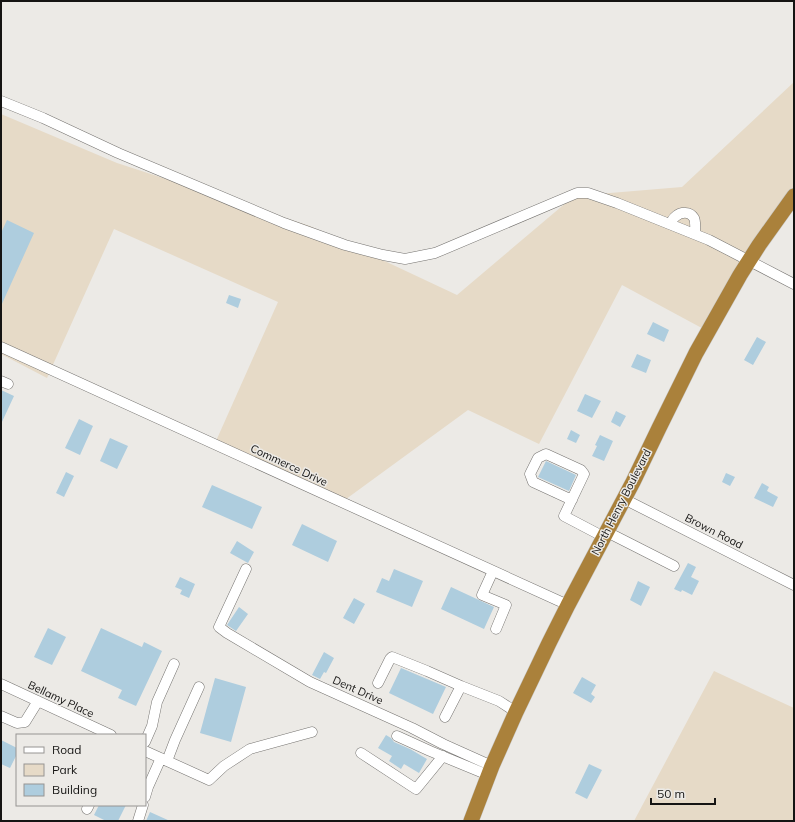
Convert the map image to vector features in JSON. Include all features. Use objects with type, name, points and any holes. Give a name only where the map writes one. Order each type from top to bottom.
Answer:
[{"type":"highway","name":"North Henry Boulevard","points":[[471,821],[490,770],[516,712],[568,605],[624,499],[696,353],[726,298],[749,261],[790,212],[794,196]]},
{"type":"street","points":[[1,102],[43,118],[118,153],[284,223],[345,245],[383,255],[405,259],[435,253],[577,193],[588,193],[709,240],[794,284]]},
{"type":"street","points":[[670,224],[678,215],[684,213],[690,214],[695,221],[695,234]]},
{"type":"street","name":"Commerce Drive","points":[[1,347],[568,605]]},
{"type":"street","points":[[572,500],[533,482],[530,474],[538,458],[546,454],[580,470],[584,474],[572,500],[564,516],[674,566]]},
{"type":"street","name":"Brown Road","points":[[624,499],[794,584]]},
{"type":"street","name":"Dent Drive","points":[[246,569],[219,627],[310,682],[412,728],[490,770]]},
{"type":"street","points":[[493,571],[482,595],[506,605],[496,629]]},
{"type":"street","points":[[378,683],[392,657],[499,700],[516,712]]},
{"type":"street","points":[[146,740],[152,726],[157,702],[174,664]]},
{"type":"street","name":"Bellamy Place","points":[[1,684],[109,734]]},
{"type":"street","points":[[445,717],[461,686]]},
{"type":"street","points":[[146,794],[148,787],[175,740],[199,687]]},
{"type":"street","points":[[1,716],[17,723],[25,722],[38,701]]},
{"type":"street","points":[[146,751],[209,780],[224,766],[250,749],[312,732]]},
{"type":"street","points":[[397,736],[443,756],[490,770]]},
{"type":"street","points":[[361,753],[416,789],[443,756]]},
{"type":"street","points":[[138,821],[143,806]]},
{"type":"green space","points":[[794,82],[794,193],[711,333],[622,285],[539,444],[468,410],[342,502],[216,441],[278,302],[114,229],[47,378],[1,354],[1,114],[117,163],[310,226],[457,295],[574,196],[682,187]]},
{"type":"green space","points":[[714,671],[794,708],[794,821],[634,821]]},
{"type":"building","points":[[7,220],[34,233],[1,306],[1,233]]},
{"type":"building","points":[[229,295],[241,299],[238,308],[226,303]]},
{"type":"building","points":[[653,322],[669,330],[664,342],[647,334]]},
{"type":"building","points":[[757,337],[766,342],[753,365],[744,360]]},
{"type":"building","points":[[637,354],[651,360],[646,373],[631,367]]},
{"type":"building","points":[[1,390],[14,396],[1,424]]},
{"type":"building","points":[[585,394],[601,401],[592,418],[577,411]]},
{"type":"building","points":[[616,411],[626,416],[620,427],[611,422]]},
{"type":"building","points":[[79,419],[93,426],[80,455],[65,448]]},
{"type":"building","points":[[571,430],[580,435],[576,443],[567,439]]},
{"type":"building","points":[[600,435],[613,441],[604,461],[592,456]]},
{"type":"building","points":[[110,438],[128,446],[117,469],[100,461]]},
{"type":"building","points":[[546,461],[576,475],[569,491],[538,477]]},
{"type":"building","points":[[66,472],[74,476],[64,497],[56,493]]},
{"type":"building","points":[[726,473],[735,477],[730,486],[722,482]]},
{"type":"building","points":[[762,483],[769,487],[767,491],[778,497],[773,507],[754,498]]},
{"type":"building","points":[[212,485],[262,507],[252,529],[202,507]]},
{"type":"building","points":[[302,524],[337,541],[328,562],[292,545]]},
{"type":"building","points":[[237,541],[254,552],[248,563],[230,553]]},
{"type":"building","points":[[688,563],[696,567],[691,577],[699,581],[692,595],[682,590],[681,592],[674,589]]},
{"type":"building","points":[[394,569],[423,581],[412,607],[376,592],[382,578],[389,581]]},
{"type":"building","points":[[180,577],[195,584],[189,598],[180,594],[182,590],[175,587]]},
{"type":"building","points":[[638,581],[650,587],[641,606],[630,600]]},
{"type":"building","points":[[451,587],[494,607],[484,629],[441,609]]},
{"type":"building","points":[[354,598],[365,604],[354,624],[343,618]]},
{"type":"building","points":[[239,607],[248,614],[236,631],[227,625]]},
{"type":"building","points":[[48,628],[66,637],[52,665],[34,657]]},
{"type":"building","points":[[101,628],[142,647],[144,642],[162,651],[136,706],[118,698],[122,690],[81,671]]},
{"type":"building","points":[[324,652],[334,658],[326,673],[324,672],[320,679],[312,675]]},
{"type":"building","points":[[401,668],[446,687],[433,714],[389,693]]},
{"type":"building","points":[[582,677],[596,685],[591,694],[595,697],[591,703],[573,693]]},
{"type":"building","points":[[215,678],[246,687],[231,742],[200,733]]},
{"type":"building","points":[[386,735],[394,742],[427,759],[419,773],[404,764],[401,769],[389,761],[392,756],[378,748]]},
{"type":"building","points":[[1,740],[16,748],[16,756],[10,768],[1,764]]},
{"type":"building","points":[[589,764],[602,770],[587,799],[575,793]]},
{"type":"building","points":[[98,806],[126,806],[118,821],[106,821],[94,815]]},
{"type":"building","points":[[150,812],[170,821],[146,821]]}]
